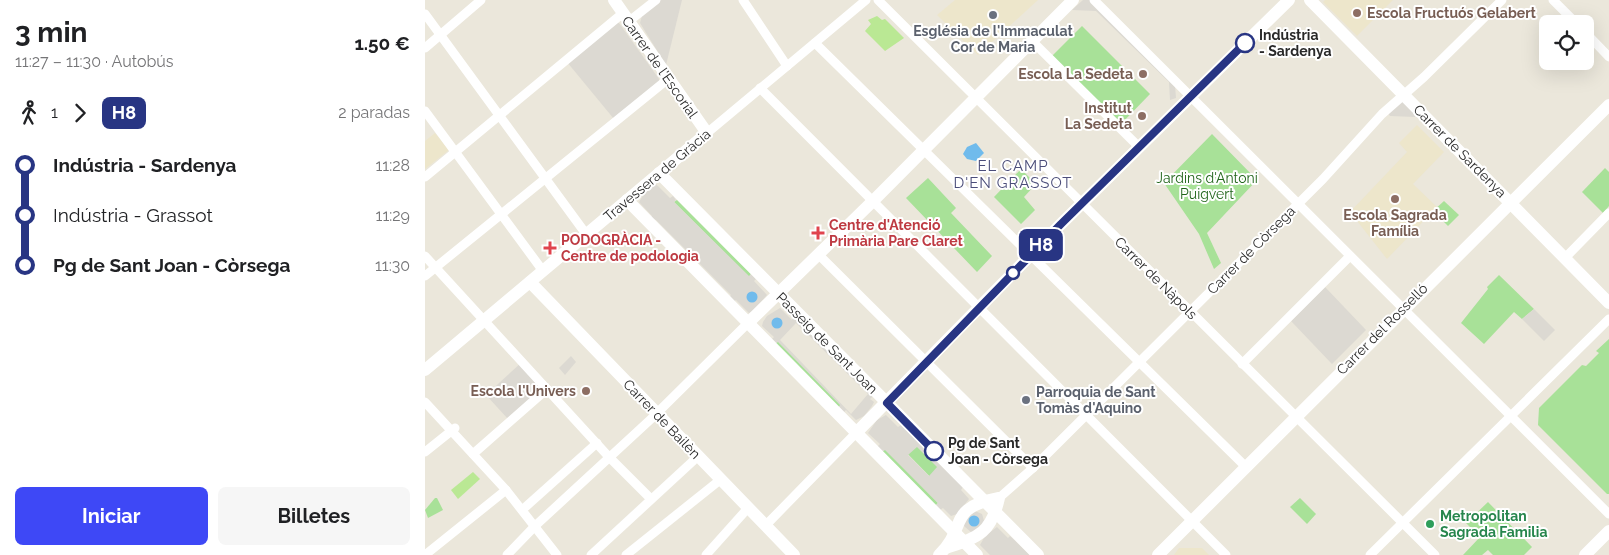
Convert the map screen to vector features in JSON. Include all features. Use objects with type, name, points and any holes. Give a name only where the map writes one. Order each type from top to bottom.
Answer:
[{"type":"main road","name":"Carrer de l'Escorial","points":[[614,0],[707,133]]},
{"type":"main road","points":[[747,324],[875,200],[1073,0]]},
{"type":"main road","points":[[855,434],[1139,147],[1289,0]]},
{"type":"main road","name":"Carrer de Sardenya","points":[[1310,0],[1609,303]]},
{"type":"main road","name":"Carrer del Rosselló","points":[[1158,555],[1609,105]]},
{"type":"main road","name":"Travessera de Gràcia","points":[[425,369],[707,133]]},
{"type":"main road","name":"Passeig de Sant Joan","points":[[659,172],[1038,555]]},
{"type":"main road","points":[[627,200],[855,434],[977,555]]},
{"type":"main road","name":"Carrer de Bailèn","points":[[530,282],[794,555]]},
{"type":"main road","points":[[999,498],[996,512],[984,532],[942,552],[964,511],[985,501],[999,498]]},
{"type":"main road","points":[[1585,555],[1609,531]]},
{"type":"street","points":[[425,48],[481,0]]},
{"type":"street","points":[[425,177],[499,116],[626,17],[656,0]]},
{"type":"street","points":[[743,0],[787,66]]},
{"type":"street","name":"Carrer de Nàpols","points":[[879,0],[1295,418],[1435,555]]},
{"type":"street","points":[[1094,0],[1510,418],[1609,514]]},
{"type":"street","name":"Carrer de Còrsega","points":[[999,498],[1033,468],[1297,204],[1403,94],[1424,77],[1501,0]]},
{"type":"street","points":[[1553,0],[1568,15]]},
{"type":"street","name":"Travessera de Gràcia","points":[[707,133],[815,43],[860,2]]},
{"type":"street","points":[[425,14],[586,234]]},
{"type":"street","points":[[1032,41],[1139,147]]},
{"type":"street","points":[[1594,41],[1609,57]]},
{"type":"street","points":[[815,43],[1246,467]]},
{"type":"street","points":[[425,276],[668,79]]},
{"type":"street","points":[[760,88],[875,200],[1226,555]]},
{"type":"street","points":[[425,110],[543,271]]},
{"type":"street","points":[[1565,258],[1609,213]]},
{"type":"street","points":[[819,255],[1033,468]]},
{"type":"street","points":[[425,256],[610,458],[651,499]]},
{"type":"street","points":[[1242,364],[1350,256]]},
{"type":"street","points":[[1370,555],[1609,319]]},
{"type":"street","points":[[507,555],[535,526],[657,414],[747,324]]},
{"type":"street","points":[[473,454],[547,389]]},
{"type":"street","points":[[425,402],[453,429],[506,490],[557,555]]},
{"type":"street","points":[[425,452],[453,429]]},
{"type":"street","points":[[766,525],[855,434]]},
{"type":"street","points":[[522,510],[597,443]]},
{"type":"street","points":[[591,555],[693,461],[696,455]]},
{"type":"street","points":[[626,555],[720,480]]},
{"type":"street","points":[[425,554],[506,490]]},
{"type":"street","points":[[706,555],[747,508]]},
{"type":"shaded area","points":[[660,0],[682,0],[666,65],[640,23],[642,16]]},
{"type":"shaded area","points":[[955,0],[1038,0],[978,55],[937,15]]},
{"type":"shaded area","points":[[1083,0],[1090,0],[1175,85],[1176,98],[1170,100],[1169,82],[1096,11],[1072,10]]},
{"type":"shaded area","name":"Escola Fructuós Gelabert","points":[[1325,0],[1393,0],[1357,36],[1323,2]]},
{"type":"shaded area","points":[[616,23],[619,23],[659,79],[659,82],[614,119],[567,62]]},
{"type":"shaded area","points":[[1403,99],[1417,114],[1415,117],[1390,116],[1387,112]]},
{"type":"shaded area","name":"Escola Sagrada Família","points":[[1417,125],[1444,152],[1413,184],[1437,207],[1387,259],[1350,212],[1407,152],[1399,143]]},
{"type":"shaded area","points":[[435,133],[449,150],[425,169],[425,141]]},
{"type":"shaded area","points":[[656,184],[670,198],[673,196],[676,200],[674,202],[749,276],[751,274],[756,279],[754,281],[767,295],[753,311],[749,313],[736,300],[733,302],[729,298],[731,295],[656,220],[650,218],[652,216],[639,202],[646,191]]},
{"type":"shaded area","points":[[1325,287],[1366,330],[1332,364],[1291,321]]},
{"type":"shaded area","points":[[780,308],[792,320],[794,317],[873,396],[870,399],[874,402],[864,416],[856,420],[846,410],[843,413],[838,408],[840,405],[778,342],[775,344],[771,340],[774,337],[762,326],[767,316]],"holes":[[[796,323],[868,394],[851,414],[780,340]]]},
{"type":"shaded area","points":[[1534,309],[1555,330],[1544,341],[1522,319]]},
{"type":"shaded area","points":[[571,356],[576,362],[565,375],[559,368]]},
{"type":"shaded area","points":[[522,362],[546,389],[508,419],[486,395]]},
{"type":"shaded area","points":[[886,415],[898,427],[901,425],[963,487],[961,490],[969,499],[957,514],[951,516],[943,508],[940,510],[935,506],[938,503],[885,450],[882,452],[877,447],[880,444],[868,433],[877,420]],"holes":[[[917,447],[937,467],[929,476],[908,455]]]},
{"type":"shaded area","points":[[975,511],[982,514],[985,524],[972,533],[964,526],[964,518]]},
{"type":"shaded area","points":[[997,527],[1008,538],[1010,536],[1030,555],[990,555],[980,545],[985,536]]},
{"type":"shaded area","points":[[1179,548],[1202,548],[1209,555],[1174,555]]},
{"type":"green space","points":[[877,16],[882,20],[885,19],[904,38],[885,51],[865,31],[871,24],[868,20]]},
{"type":"green space","points":[[1082,26],[1150,94],[1121,124],[1052,56]]},
{"type":"green space","name":"Jardins d'Antoni Puigvert","points":[[1212,134],[1257,180],[1207,233],[1221,263],[1214,269],[1199,234],[1164,183]]},
{"type":"green space","points":[[1605,168],[1609,172],[1609,206],[1603,213],[1582,192]]},
{"type":"green space","points":[[1021,169],[1036,184],[1024,197],[1035,210],[1021,224],[994,197]]},
{"type":"green space","points":[[928,178],[956,208],[951,213],[992,256],[977,272],[906,198]]},
{"type":"green space","points":[[677,200],[751,274],[749,277],[674,202]]},
{"type":"green space","points":[[1444,201],[1459,215],[1448,226],[1433,211]]},
{"type":"green space","points":[[1499,275],[1534,309],[1522,319],[1514,312],[1484,344],[1461,323],[1488,289],[1487,287]]},
{"type":"green space","points":[[1609,339],[1609,494],[1607,494],[1538,425],[1539,408],[1582,365],[1586,366],[1599,353],[1596,351]]},
{"type":"green space","points":[[778,341],[841,405],[838,408],[775,344]]},
{"type":"green space","points":[[905,429],[959,483],[947,494],[894,440]]},
{"type":"green space","points":[[885,449],[938,503],[935,506],[882,452]]},
{"type":"green space","points":[[473,472],[480,479],[458,499],[451,490]]},
{"type":"green space","points":[[437,498],[443,510],[428,518],[425,510]]},
{"type":"green space","points":[[1300,498],[1316,514],[1307,524],[1290,507]]},
{"type":"green space","points":[[1488,502],[1532,547],[1524,555],[1493,555],[1488,550],[1482,555],[1463,555],[1480,537],[1466,523]]},
{"type":"water","points":[[976,143],[984,153],[976,161],[967,159],[963,154],[967,147]]},
{"type":"water","points":[[752,291],[758,297],[752,303],[746,297]]},
{"type":"water","points":[[777,317],[783,323],[777,329],[771,323]]},
{"type":"water","points":[[974,515],[980,521],[974,527],[968,521]]},
{"type":"bus line","name":"H8","points":[[934,451],[887,403],[1061,224],[1245,43]]},
{"type":"place","name":"Escola Fructuós Gelabert","points":[[1357,13]]},
{"type":"place","name":"Església de l'Immaculat Cor de Maria","points":[[993,15]]},
{"type":"place","name":"Indústria - Sardenya","points":[[1245,43]]},
{"type":"place","name":"Escola La Sedeta","points":[[1143,74]]},
{"type":"place","name":"Institut La Sedeta","points":[[1142,116]]},
{"type":"place","name":"Escola Sagrada Família","points":[[1395,199]]},
{"type":"place","name":"Centre d'Atenció Primària Pare Claret","points":[[818,233]]},
{"type":"place","name":"PODOGRÀCIA - Centre de podologia","points":[[550,248]]},
{"type":"place","name":"Escola l'Univers","points":[[586,391]]},
{"type":"place","name":"Parroquia de Sant Tomàs d'Aquino","points":[[1026,400]]},
{"type":"place","name":"Pg de Sant Joan - Còrsega","points":[[934,451]]},
{"type":"place","name":"Metropolitan Sagrada Familia","points":[[1430,524]]},
{"type":"district","name":"EL CAMP D'EN GRASSOT","points":[[1013,174]]}]
